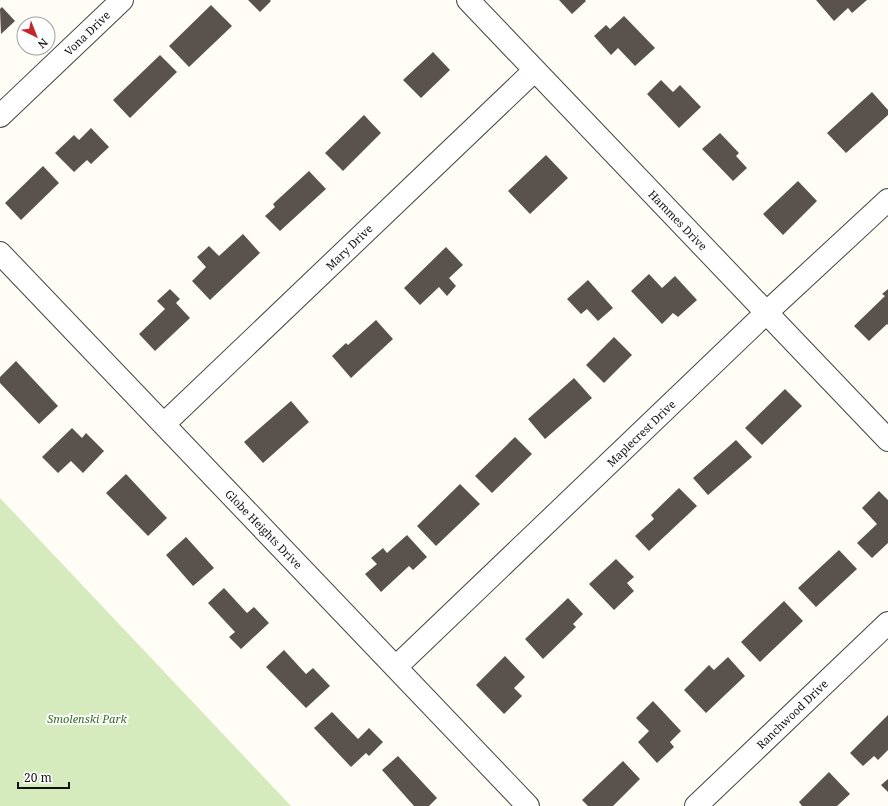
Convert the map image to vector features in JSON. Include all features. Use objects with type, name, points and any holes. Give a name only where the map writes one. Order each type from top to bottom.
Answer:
[{"type":"street","name":"Vona Drive","points":[[0,116],[122,0]]},
{"type":"street","name":"Hammes Drive","points":[[468,0],[888,440]]},
{"type":"street","name":"Mary Drive","points":[[164,424],[535,70]]},
{"type":"street","name":"Maplecrest Drive","points":[[396,667],[766,313],[888,200]]},
{"type":"street","name":"Globe Heights Drive","points":[[0,253],[528,806]]},
{"type":"street","name":"Ranchwood Drive","points":[[696,806],[888,623]]},
{"type":"green space","name":"Smolenski Park","points":[[0,498],[291,806],[0,806]]},
{"type":"building","points":[[248,0],[270,0],[271,1],[260,12]]},
{"type":"building","points":[[559,0],[585,0],[586,1],[572,14]]},
{"type":"building","points":[[816,0],[867,0],[852,13],[848,8],[834,21]]},
{"type":"building","points":[[211,5],[232,26],[189,67],[169,46]]},
{"type":"building","points":[[2,7],[15,21],[1,34],[0,9]]},
{"type":"building","points":[[624,16],[655,48],[635,66],[618,48],[611,55],[594,36],[606,25],[610,29]]},
{"type":"building","points":[[433,52],[450,70],[421,98],[403,80]]},
{"type":"building","points":[[160,55],[177,72],[130,118],[113,100]]},
{"type":"building","points":[[661,80],[673,92],[680,85],[701,107],[679,128],[647,94]]},
{"type":"building","points":[[872,92],[888,110],[888,115],[846,153],[827,133]]},
{"type":"building","points":[[364,115],[381,133],[343,171],[325,153]]},
{"type":"building","points":[[91,128],[109,147],[91,164],[87,160],[74,172],[55,153],[74,135],[79,140]]},
{"type":"building","points":[[720,133],[739,153],[736,156],[747,168],[733,181],[702,149]]},
{"type":"building","points":[[546,155],[568,178],[530,214],[508,191]]},
{"type":"building","points":[[43,166],[59,183],[21,220],[5,203]]},
{"type":"building","points":[[309,171],[326,189],[280,231],[265,216],[275,207],[273,204]]},
{"type":"building","points":[[798,181],[817,201],[783,235],[763,214]]},
{"type":"building","points":[[243,234],[260,253],[210,300],[192,281],[206,267],[197,257],[209,246],[219,256]]},
{"type":"building","points":[[446,247],[463,265],[449,278],[456,286],[447,296],[439,287],[420,305],[404,288]]},
{"type":"building","points":[[649,274],[662,288],[675,276],[697,300],[678,317],[673,313],[662,324],[631,291]]},
{"type":"building","points":[[588,280],[613,308],[598,321],[587,309],[581,314],[567,299]]},
{"type":"building","points":[[170,289],[180,299],[176,303],[190,318],[155,351],[139,334],[165,309],[157,301]]},
{"type":"building","points":[[888,289],[888,325],[887,324],[869,341],[854,326],[885,296],[882,294]]},
{"type":"building","points":[[376,320],[393,339],[351,378],[332,356],[346,343],[348,345]]},
{"type":"building","points":[[614,337],[632,355],[604,383],[586,365]]},
{"type":"building","points":[[16,361],[58,406],[39,424],[0,383],[0,377]]},
{"type":"building","points":[[574,378],[592,398],[545,439],[528,419]]},
{"type":"building","points":[[785,389],[802,406],[762,445],[745,428]]},
{"type":"building","points":[[291,401],[309,422],[263,463],[244,442]]},
{"type":"building","points":[[72,428],[82,438],[86,433],[104,451],[83,473],[71,461],[58,473],[42,457]]},
{"type":"building","points":[[515,437],[532,454],[492,493],[475,476]]},
{"type":"building","points":[[736,440],[752,457],[708,495],[693,478]]},
{"type":"building","points":[[126,474],[167,518],[148,536],[106,493]]},
{"type":"building","points":[[460,484],[480,504],[436,546],[417,526]]},
{"type":"building","points":[[679,488],[697,506],[649,551],[635,536],[654,519],[651,515]]},
{"type":"building","points":[[879,491],[888,500],[888,543],[872,558],[857,543],[877,524],[862,508]]},
{"type":"building","points":[[407,535],[427,557],[413,570],[409,566],[381,592],[365,574],[377,564],[371,558],[383,548],[387,553]]},
{"type":"building","points":[[186,537],[214,568],[193,586],[166,555]]},
{"type":"building","points":[[839,550],[857,569],[816,607],[798,588]]},
{"type":"building","points":[[616,559],[634,577],[627,583],[634,591],[614,610],[589,584]]},
{"type":"building","points":[[224,588],[247,613],[254,607],[269,623],[241,649],[229,637],[235,632],[208,603]]},
{"type":"building","points":[[568,598],[583,614],[573,624],[576,627],[543,659],[525,639]]},
{"type":"building","points":[[784,601],[803,621],[760,662],[741,642]]},
{"type":"building","points":[[284,650],[306,674],[313,668],[330,686],[306,708],[266,667]]},
{"type":"building","points":[[505,656],[525,677],[514,688],[522,696],[504,714],[476,685]]},
{"type":"building","points":[[728,657],[745,676],[706,713],[684,690],[709,665],[714,670]]},
{"type":"building","points":[[653,701],[681,731],[670,742],[674,747],[657,763],[638,742],[649,731],[636,718]]},
{"type":"building","points":[[332,712],[358,739],[369,728],[383,742],[369,756],[366,753],[351,767],[314,728]]},
{"type":"building","points":[[888,715],[888,750],[878,760],[874,756],[863,766],[850,753]]},
{"type":"building","points":[[398,756],[437,798],[429,806],[414,806],[382,770]]},
{"type":"building","points":[[623,761],[640,779],[613,806],[588,806],[582,800]]},
{"type":"building","points":[[829,772],[850,794],[837,806],[802,806],[799,802]]},
{"type":"building","points":[[888,779],[888,792],[881,785]]}]
